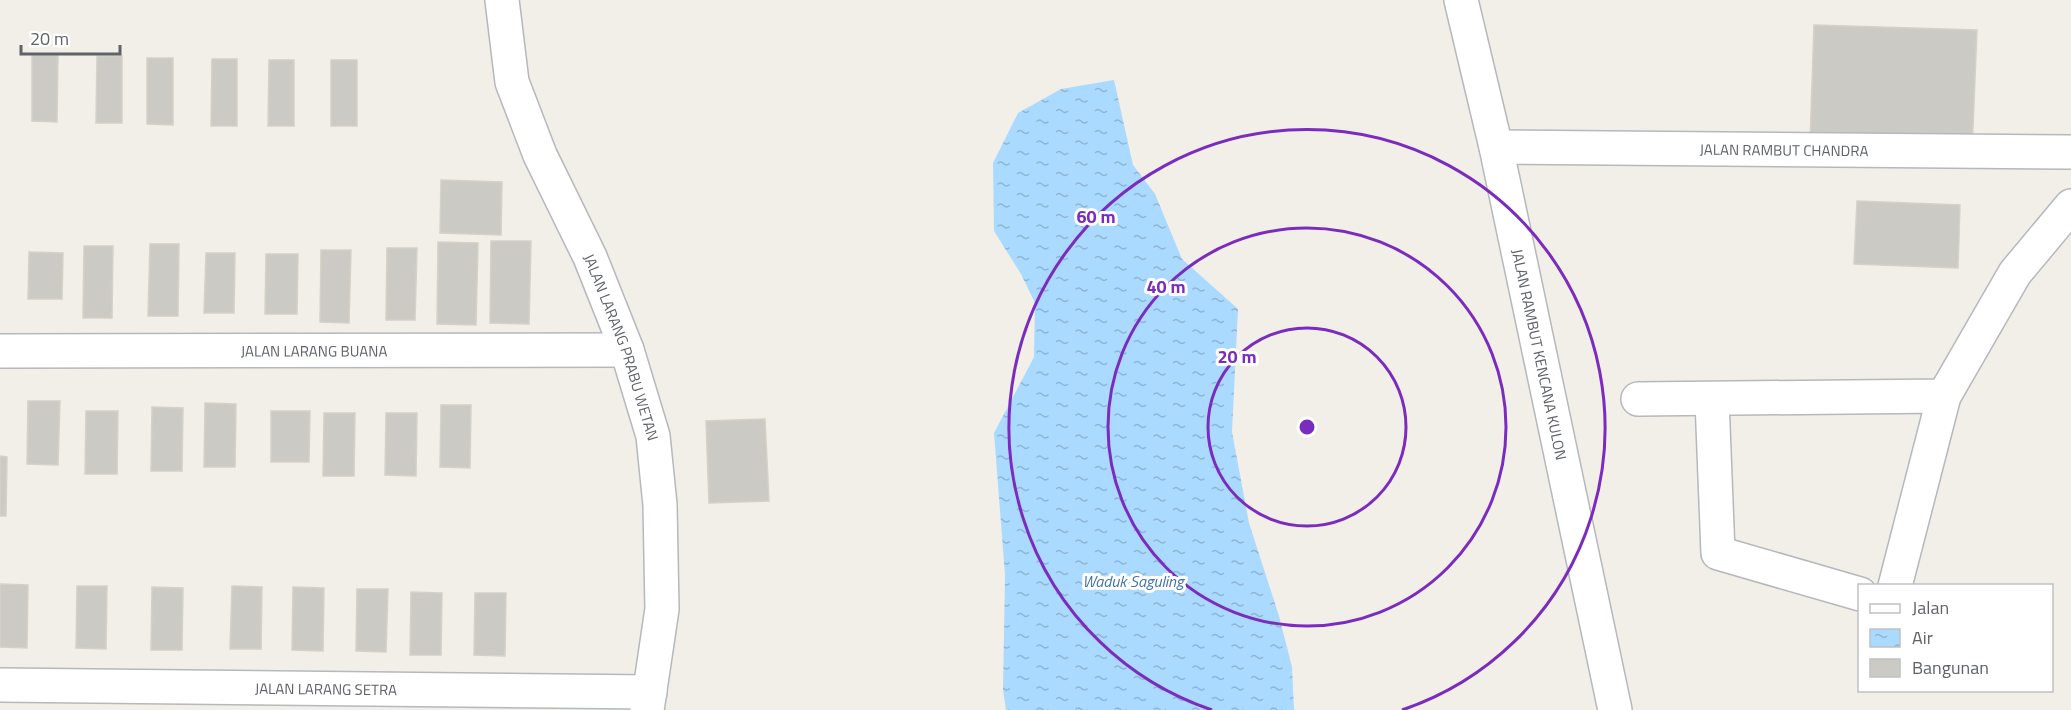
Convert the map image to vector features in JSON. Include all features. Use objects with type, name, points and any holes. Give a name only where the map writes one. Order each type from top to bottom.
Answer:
[{"type":"street","name":"JALAN LARANG PRABU WETAN","points":[[502,0],[512,82],[540,155],[590,257],[627,350],[653,436],[660,505],[662,609],[648,701]]},
{"type":"street","name":"JALAN RAMBUT KENCANA KULON","points":[[1461,0],[1496,147],[1615,710]]},
{"type":"street","name":"JALAN RAMBUT CHANDRA","points":[[1496,147],[2071,152]]},
{"type":"street","points":[[1895,584],[1944,396],[2015,273],[2071,206]]},
{"type":"street","name":"JALAN LARANG BUANA","points":[[0,351],[627,350]]},
{"type":"street","points":[[1638,399],[1944,396]]},
{"type":"street","points":[[1712,400],[1718,553],[1858,593]]},
{"type":"street","name":"JALAN LARANG SETRA","points":[[0,685],[648,701]]},
{"type":"water","name":"Waduk Saguling","points":[[1114,80],[1133,165],[1155,194],[1182,259],[1238,309],[1232,432],[1249,523],[1279,616],[1292,667],[1294,710],[1006,710],[1003,690],[1005,575],[994,433],[1034,357],[1035,303],[1021,274],[994,231],[993,163],[1018,113],[1061,89]]},
{"type":"building","points":[[1814,25],[1977,30],[1972,151],[1810,144]]},
{"type":"building","points":[[32,55],[58,55],[57,122],[32,121]]},
{"type":"building","points":[[97,56],[122,56],[122,123],[96,123]]},
{"type":"building","points":[[147,58],[173,58],[173,125],[147,124]]},
{"type":"building","points":[[212,59],[237,59],[237,126],[211,126]]},
{"type":"building","points":[[269,60],[294,60],[294,126],[268,126]]},
{"type":"building","points":[[331,60],[357,60],[357,126],[331,126]]},
{"type":"building","points":[[441,180],[502,182],[501,235],[440,233]]},
{"type":"building","points":[[1857,201],[1960,205],[1958,268],[1854,264]]},
{"type":"building","points":[[491,241],[531,241],[529,324],[490,323]]},
{"type":"building","points":[[438,242],[478,243],[476,325],[437,324]]},
{"type":"building","points":[[150,244],[179,244],[178,316],[148,316]]},
{"type":"building","points":[[84,246],[113,246],[112,318],[83,318]]},
{"type":"building","points":[[387,248],[417,248],[415,320],[386,320]]},
{"type":"building","points":[[321,250],[351,250],[349,323],[320,322]]},
{"type":"building","points":[[29,252],[63,253],[62,299],[28,299]]},
{"type":"building","points":[[206,253],[235,253],[234,313],[204,313]]},
{"type":"building","points":[[266,254],[298,254],[297,314],[265,314]]},
{"type":"building","points":[[28,401],[60,401],[58,465],[27,464]]},
{"type":"building","points":[[205,403],[236,404],[235,467],[204,467]]},
{"type":"building","points":[[441,405],[471,405],[470,468],[440,467]]},
{"type":"building","points":[[152,407],[183,408],[182,471],[151,471]]},
{"type":"building","points":[[86,411],[118,411],[117,474],[85,474]]},
{"type":"building","points":[[271,411],[310,411],[309,462],[271,462]]},
{"type":"building","points":[[324,413],[355,413],[354,476],[323,476]]},
{"type":"building","points":[[386,413],[417,413],[416,476],[385,475]]},
{"type":"building","points":[[765,419],[769,501],[709,503],[706,421]]},
{"type":"building","points":[[0,456],[7,457],[6,516],[0,516]]},
{"type":"building","points":[[0,584],[28,585],[27,648],[0,647]]},
{"type":"building","points":[[77,586],[107,586],[106,649],[76,648]]},
{"type":"building","points":[[232,586],[262,587],[261,649],[230,649]]},
{"type":"building","points":[[152,587],[183,588],[182,650],[151,650]]},
{"type":"building","points":[[293,587],[324,588],[323,651],[292,650]]},
{"type":"building","points":[[357,589],[388,589],[386,652],[356,651]]},
{"type":"building","points":[[411,592],[442,593],[441,655],[410,655]]},
{"type":"building","points":[[475,593],[506,593],[505,656],[474,655]]}]
